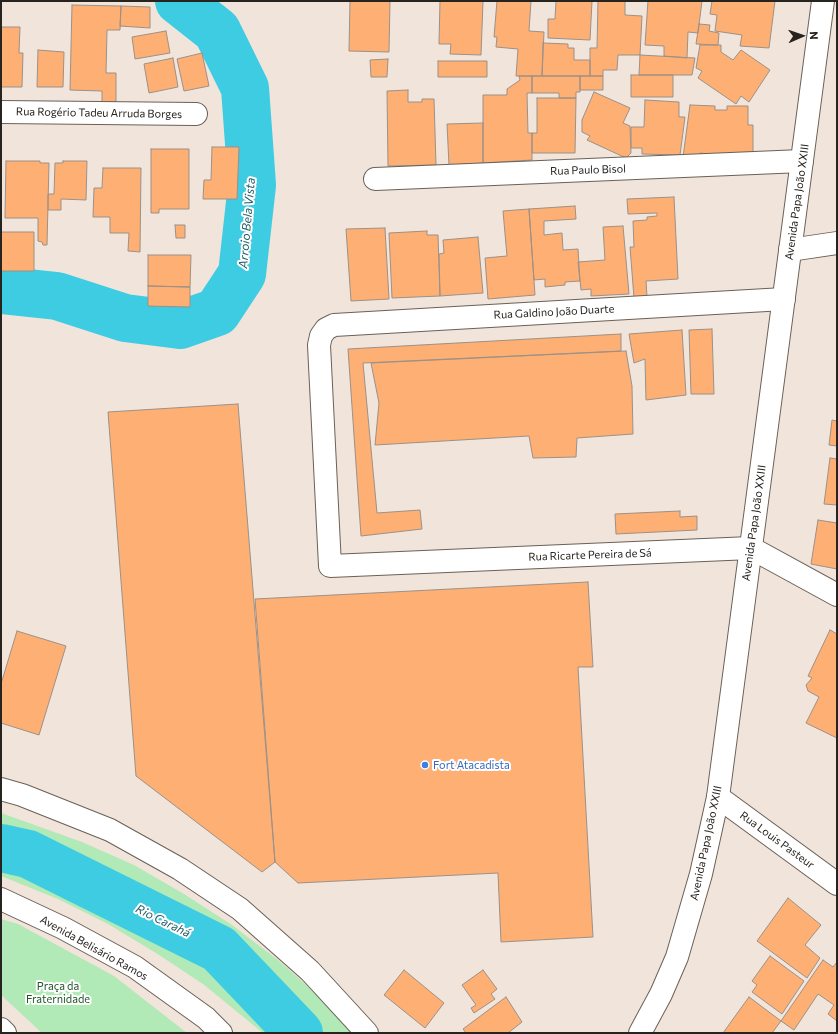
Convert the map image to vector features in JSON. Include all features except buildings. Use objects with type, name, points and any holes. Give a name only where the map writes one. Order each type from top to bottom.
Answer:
[{"type":"street","name":"Avenida Papa João XXIII","points":[[640,1033],[661,994],[677,957],[701,874],[718,797],[823,1]]},
{"type":"street","name":"Rua Rogério Tadeu Arruda Borges","points":[[1,112],[196,114]]},
{"type":"street","name":"Rua Paulo Bisol","points":[[375,179],[802,161]]},
{"type":"street","points":[[790,250],[837,243]]},
{"type":"street","name":"Rua Galdino João Duarte","points":[[330,566],[319,345],[321,336],[326,329],[334,325],[346,324],[784,299]]},
{"type":"street","points":[[751,548],[837,595]]},
{"type":"street","name":"Rua Ricarte Pereira de Sá","points":[[330,566],[751,548]]},
{"type":"street","points":[[1,789],[22,795],[110,830],[180,869],[240,909],[310,971],[367,1033]]},
{"type":"street","name":"Rua Louis Pasteur","points":[[718,797],[837,884]]},
{"type":"street","name":"Avenida Belisário Ramos","points":[[1,899],[63,928],[135,968],[206,1018],[221,1033]]},
{"type":"street","points":[[1,1029],[5,1033]]},
{"type":"green space","points":[[1,813],[82,842],[134,865],[184,894],[232,925],[278,960],[321,998],[353,1033],[263,1033],[203,984],[108,924],[58,899],[1,876]]},
{"type":"green space","name":"Praça da Fraternidade","points":[[1,919],[18,924],[114,976],[187,1033],[42,1033],[1,995]]},
{"type":"waterway","name":"Arroio Bela Vista","points":[[1,290],[57,296],[125,318],[180,325],[217,312],[242,274],[252,185],[245,88],[217,31],[179,1]]},
{"type":"waterway","name":"Rio Carahá","points":[[1,848],[28,854],[219,949],[299,1033]]},
{"type":"place","name":"Fort Atacadista","points":[[425,765]]}]
